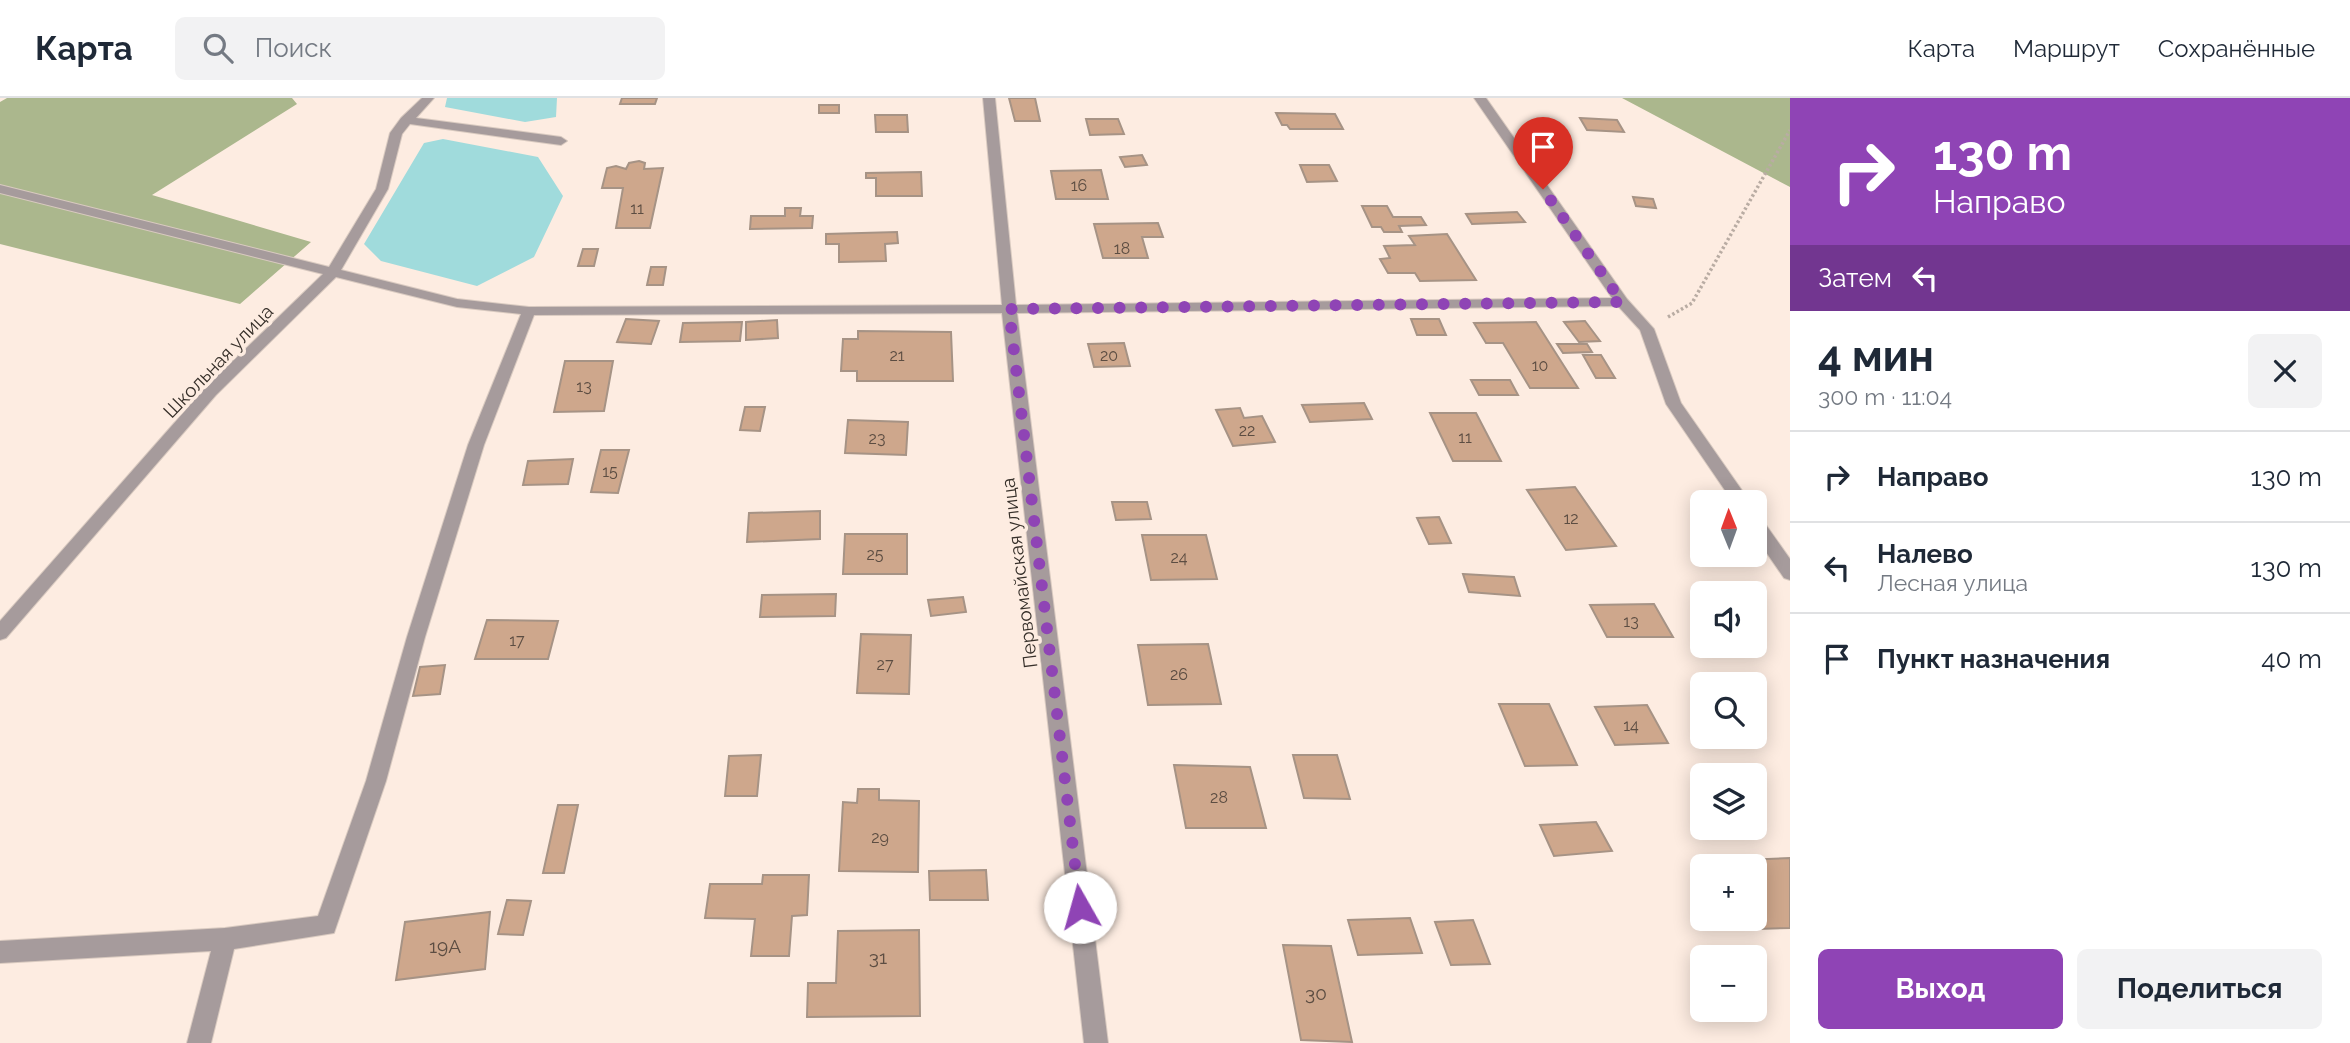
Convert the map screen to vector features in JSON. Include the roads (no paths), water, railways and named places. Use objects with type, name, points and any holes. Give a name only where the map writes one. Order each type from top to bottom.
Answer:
[{"type":"street","name":"Школьная улица","points":[[0,633],[211,391],[333,272],[382,189],[396,133],[405,120],[428,98]]},
{"type":"street","name":"Первомайская улица","points":[[989,98],[1009,309],[1096,1043]]},
{"type":"street","points":[[1480,98],[1622,302],[1647,329],[1674,404],[1734,490]]},
{"type":"street","points":[[405,120],[561,141]]},
{"type":"street","points":[[0,189],[457,303],[529,311],[1622,302]]},
{"type":"street","points":[[0,952],[225,939],[326,926],[376,781],[416,637],[476,445],[529,311]]},
{"type":"street","points":[[1768,541],[1790,573]]},
{"type":"street","points":[[200,1043],[225,939]]},
{"type":"water","points":[[447,98],[557,98],[556,117],[525,122],[445,107]]},
{"type":"water","points":[[443,139],[538,157],[563,196],[534,257],[477,286],[381,261],[364,244],[424,143]]}]
